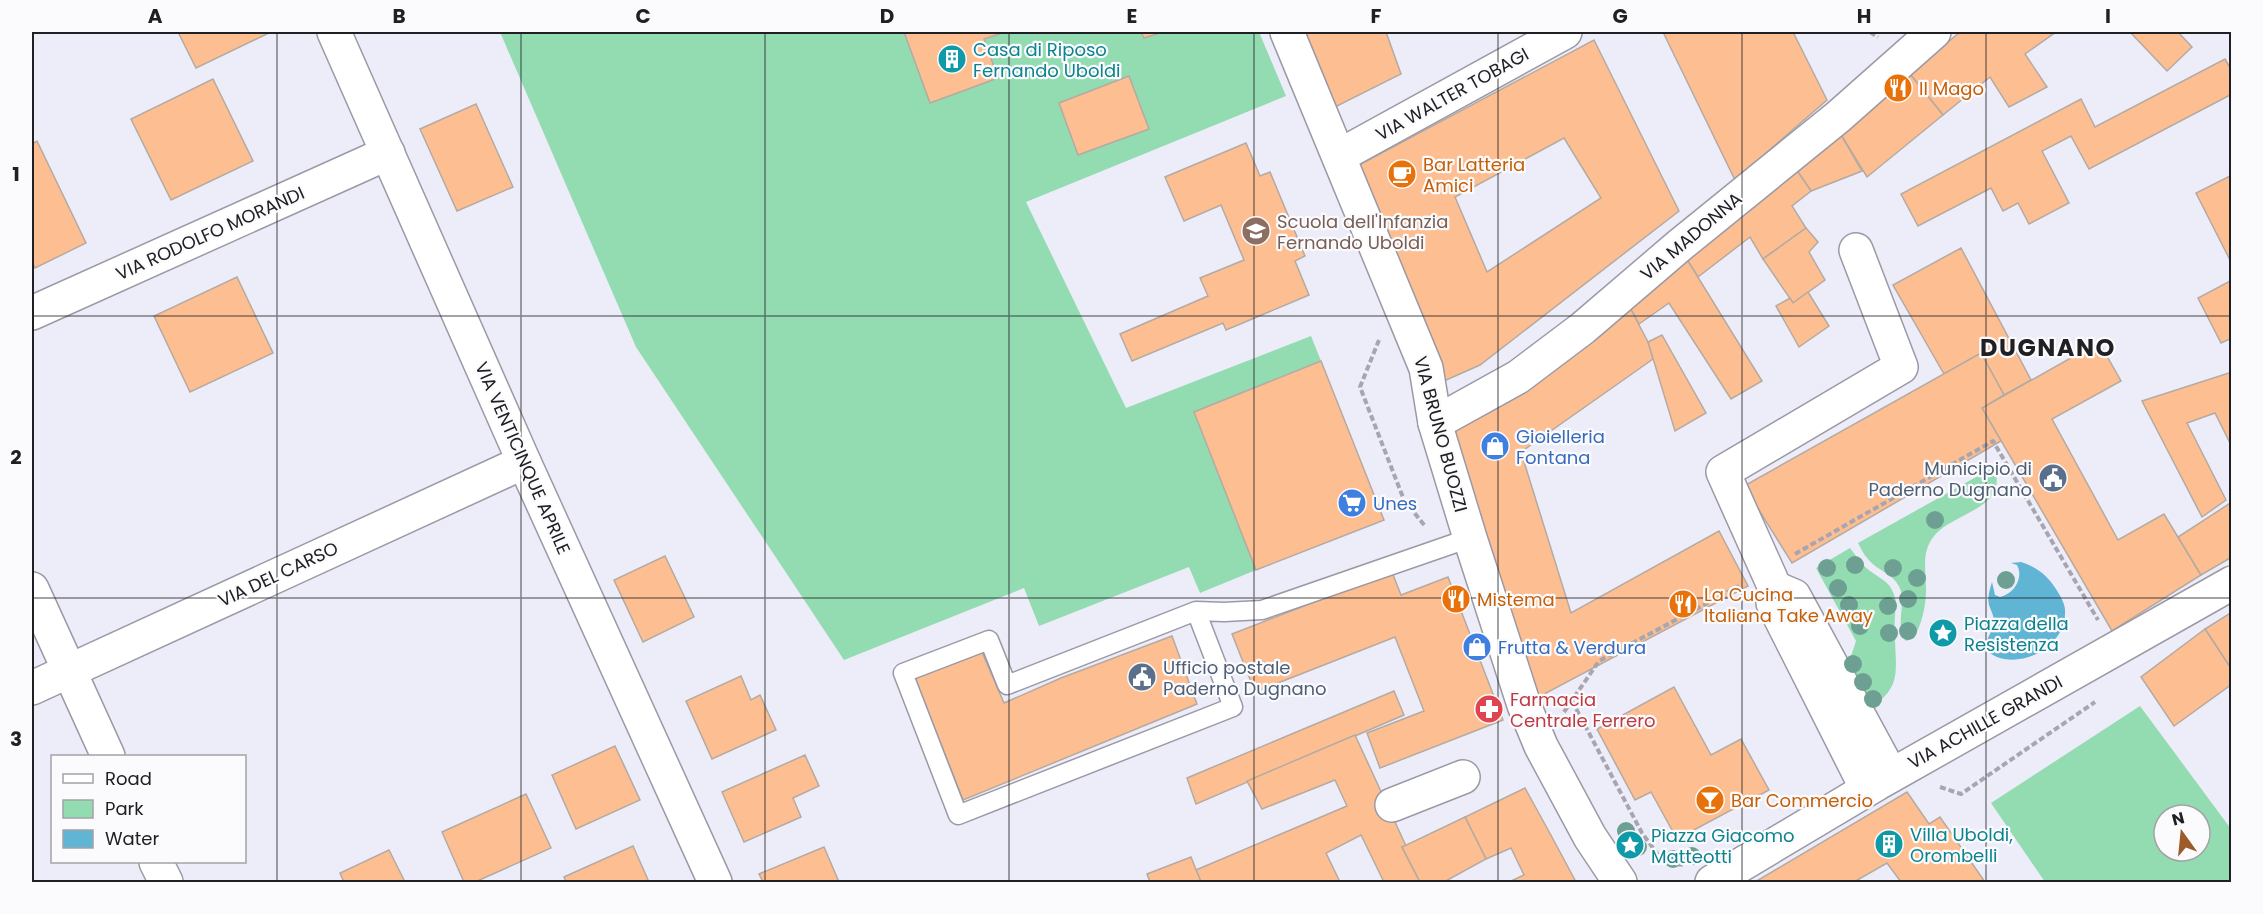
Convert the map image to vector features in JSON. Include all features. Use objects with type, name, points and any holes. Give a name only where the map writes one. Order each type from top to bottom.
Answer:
[{"type":"street","name":"VIA VENTICINQUE APRILE","points":[[334,32],[524,462],[715,882]]},
{"type":"street","name":"VIA BRUNO BUOZZI","points":[[1287,32],[1426,368],[1435,423],[1524,705],[1541,746],[1590,837],[1620,882]]},
{"type":"street","name":"VIA WALTER TOBAGI","points":[[1339,156],[1565,32]]},
{"type":"street","name":"VIA MADONNA","points":[[1435,423],[1518,376],[1583,328],[1689,237],[1838,117],[1916,38]]},
{"type":"street","name":"VIA RODOLFO MORANDI","points":[[32,313],[388,153]]},
{"type":"street","points":[[1856,250],[1901,367],[1723,472],[1760,585],[1794,596],[1879,782]]},
{"type":"street","name":"VIA DEL CARSO","points":[[32,688],[524,462]]},
{"type":"street","name":"VIA ACHILLE GRANDI","points":[[1704,873],[1741,866],[1879,782],[2232,583]]},
{"type":"street","points":[[32,589],[108,755]]},
{"type":"street","points":[[1392,805],[1463,777]]},
{"type":"street","points":[[157,863],[166,882]]},
{"type":"lane","points":[[1196,611],[1233,707],[958,815],[903,673],[989,640],[1007,685],[1196,611],[1263,610],[1470,538]]},
{"type":"path","points":[[1789,558],[1993,441],[2115,649]]},
{"type":"path","points":[[1595,667],[1599,661],[1760,585]]},
{"type":"path","points":[[1572,701],[1632,818],[1659,856],[1673,864],[1704,873]]},
{"type":"green space","points":[[500,32],[1259,32],[1286,96],[1026,202],[1126,408],[1311,336],[1321,361],[1194,412],[1256,570],[1200,593],[1189,567],[1039,626],[1024,588],[844,660],[636,347]]},
{"type":"green space","points":[[1994,467],[1997,481],[1994,492],[1987,501],[1943,528],[1930,542],[1926,555],[1926,595],[1923,614],[1914,638],[1906,641],[1901,631],[1901,591],[1891,576],[1865,556],[1858,543]]},
{"type":"green space","points":[[1850,548],[1866,568],[1888,584],[1896,601],[1895,678],[1888,692],[1872,707],[1848,665],[1856,641],[1816,568]]},
{"type":"green space","points":[[2140,706],[2212,803],[2152,803],[2152,863],[2212,863],[2212,803],[2231,829],[2231,882],[2045,882],[1991,803]]},
{"type":"water","points":[[2021,562],[2037,569],[2053,584],[2064,605],[2064,622],[2052,643],[2043,650],[2032,656],[2008,660],[1990,653],[1986,645],[1994,622],[1989,596],[1992,582],[1995,595],[2000,597],[2010,593],[2019,575],[2017,565],[2011,563]]},
{"type":"building","points":[[178,32],[271,32],[196,68]]},
{"type":"building","name":"Casa di Riposo Fernando Uboldi","points":[[904,32],[1005,32],[984,39],[998,78],[930,103]]},
{"type":"building","name":"Casa di Riposo Fernando Uboldi","points":[[1141,32],[1163,32],[1144,38]]},
{"type":"building","points":[[1303,32],[1386,32],[1401,74],[1333,108]]},
{"type":"building","points":[[1663,32],[1793,32],[1827,100],[1735,180]]},
{"type":"building","points":[[1960,32],[2056,32],[2025,54],[2047,87],[2009,107],[1990,77],[1943,115],[1910,74]]},
{"type":"building","points":[[2130,32],[2178,32],[2192,47],[2167,71]]},
{"type":"building","points":[[1594,40],[1679,211],[1480,365],[1444,381],[1359,165]],"holes":[[[1564,138],[1601,198],[1487,272],[1455,197]]]},
{"type":"building","points":[[2225,59],[2232,71],[2232,94],[2089,169],[2071,136],[2042,151],[2069,203],[2029,224],[2018,203],[2003,211],[1991,188],[1918,226],[1901,194],[2081,99],[2095,127]]},
{"type":"building","points":[[1910,74],[1943,115],[1867,177],[1840,133]]},
{"type":"building","points":[[1129,76],[1149,129],[1078,155],[1059,103]]},
{"type":"building","points":[[213,79],[253,161],[171,200],[131,119]]},
{"type":"building","points":[[476,104],[513,187],[457,211],[420,129]]},
{"type":"building","points":[[1840,133],[1862,171],[1811,191],[1796,169]]},
{"type":"building","points":[[37,141],[86,243],[35,268],[32,261],[32,144]]},
{"type":"building","points":[[1246,143],[1260,176],[1270,172],[1305,256],[1295,261],[1309,295],[1226,330],[1223,323],[1132,361],[1120,334],[1208,296],[1200,278],[1244,260],[1221,205],[1184,221],[1165,177]]},
{"type":"building","points":[[1796,169],[1811,191],[1792,206],[1806,228],[1763,259],[1750,237],[1698,277],[1683,253]]},
{"type":"building","points":[[2232,175],[2232,264],[2196,193]]},
{"type":"building","points":[[1806,228],[1818,242],[1809,252],[1825,280],[1793,303],[1763,259]]},
{"type":"building","points":[[1961,248],[2031,380],[2004,395],[1981,353],[1944,374],[1893,285]]},
{"type":"building","points":[[1683,253],[1762,381],[1731,399],[1669,303],[1639,324],[1625,298]]},
{"type":"building","points":[[237,277],[273,353],[190,392],[154,316]]},
{"type":"building","points":[[2232,280],[2232,338],[2221,343],[2198,298]]},
{"type":"building","points":[[1808,292],[1829,326],[1799,347],[1776,306],[1790,298],[1793,303]]},
{"type":"building","points":[[1627,302],[1648,342],[1653,359],[1521,452],[1571,613],[1719,531],[1748,586],[1535,699],[1450,422]]},
{"type":"building","points":[[1662,335],[1706,413],[1675,431],[1648,342]]},
{"type":"building","name":"Municipio di Paderno Dugnano","points":[[2099,342],[2121,381],[2052,419],[2118,540],[2164,514],[2201,575],[2112,631],[1982,408]]},
{"type":"building","points":[[1981,353],[2004,395],[1982,408],[2001,441],[1792,563],[1744,486]]},
{"type":"building","points":[[1321,361],[1384,520],[1256,570],[1194,412]]},
{"type":"building","points":[[2232,372],[2232,447],[2215,413],[2187,423],[2226,500],[2202,517],[2142,401]]},
{"type":"building","points":[[2232,502],[2232,557],[2201,575],[2178,537]]},
{"type":"building","points":[[665,556],[694,617],[643,642],[614,580]]},
{"type":"building","points":[[1392,572],[1401,595],[1448,577],[1503,720],[1380,768],[1367,733],[1424,711],[1395,637],[1255,692],[1232,634]]},
{"type":"building","points":[[2232,612],[2232,670],[2205,629]]},
{"type":"building","points":[[2205,629],[2232,670],[2232,684],[2174,726],[2141,677]]},
{"type":"building","points":[[1172,636],[1197,704],[963,800],[915,678],[982,652],[1004,703],[1061,678]]},
{"type":"building","points":[[741,676],[751,700],[760,695],[776,730],[712,759],[686,701]]},
{"type":"building","points":[[1674,687],[1711,755],[1741,739],[1769,790],[1677,839],[1651,792],[1635,800],[1597,729]]},
{"type":"building","points":[[1394,691],[1404,715],[1196,804],[1187,778]]},
{"type":"building","points":[[1355,735],[1406,846],[1402,847],[1420,882],[1384,882],[1361,835],[1326,853],[1340,882],[1201,882],[1196,870],[1347,806],[1335,780],[1262,809],[1247,781]]},
{"type":"building","points":[[615,746],[640,800],[576,829],[552,775]]},
{"type":"building","points":[[805,755],[819,786],[793,798],[801,817],[744,842],[722,792]]},
{"type":"building","points":[[1525,788],[1576,882],[1509,882],[1524,875],[1511,848],[1486,859],[1465,817]]},
{"type":"building","name":"Villa Uboldi, Orombelli","points":[[1907,792],[1929,824],[1940,817],[1985,882],[1901,882],[1887,863],[1854,882],[1755,882]]},
{"type":"building","points":[[526,794],[551,848],[475,882],[464,882],[442,832]]},
{"type":"building","points":[[1465,817],[1486,859],[1444,882],[1420,882],[1402,847]]},
{"type":"building","points":[[633,846],[649,882],[566,882],[564,877]]},
{"type":"building","points":[[824,847],[839,882],[763,882],[759,874]]},
{"type":"building","points":[[389,850],[405,882],[344,882],[340,873]]},
{"type":"building","points":[[1191,857],[1201,882],[1150,882],[1147,874]]},
{"type":"place","name":"Casa di Riposo Fernando Uboldi","points":[[952,59]]},
{"type":"place","name":"Il Mago","points":[[1898,88]]},
{"type":"place","name":"Bar Latteria Amici","points":[[1402,174]]},
{"type":"place","name":"Scuola dell'Infanzia Fernando Uboldi","points":[[1256,231]]},
{"type":"place","name":"Gioielleria Fontana","points":[[1495,446]]},
{"type":"place","name":"Municipio di Paderno Dugnano","points":[[2053,478]]},
{"type":"place","name":"Unes","points":[[1352,503]]},
{"type":"place","name":"Mistema","points":[[1456,599]]},
{"type":"place","name":"La Cucina Italiana Take Away","points":[[1683,604]]},
{"type":"place","name":"Piazza della Resistenza","points":[[1943,633]]},
{"type":"place","name":"Frutta & Verdura","points":[[1477,647]]},
{"type":"place","name":"Ufficio postale Paderno Dugnano","points":[[1142,677]]},
{"type":"place","name":"Farmacia Centrale Ferrero","points":[[1489,709]]},
{"type":"place","name":"Bar Commercio","points":[[1710,800]]},
{"type":"place","name":"Villa Uboldi, Orombelli","points":[[1889,844]]},
{"type":"place","name":"Piazza Giacomo Matteotti","points":[[1630,845]]},
{"type":"district","name":"DUGNANO","points":[[2048,347]]}]
